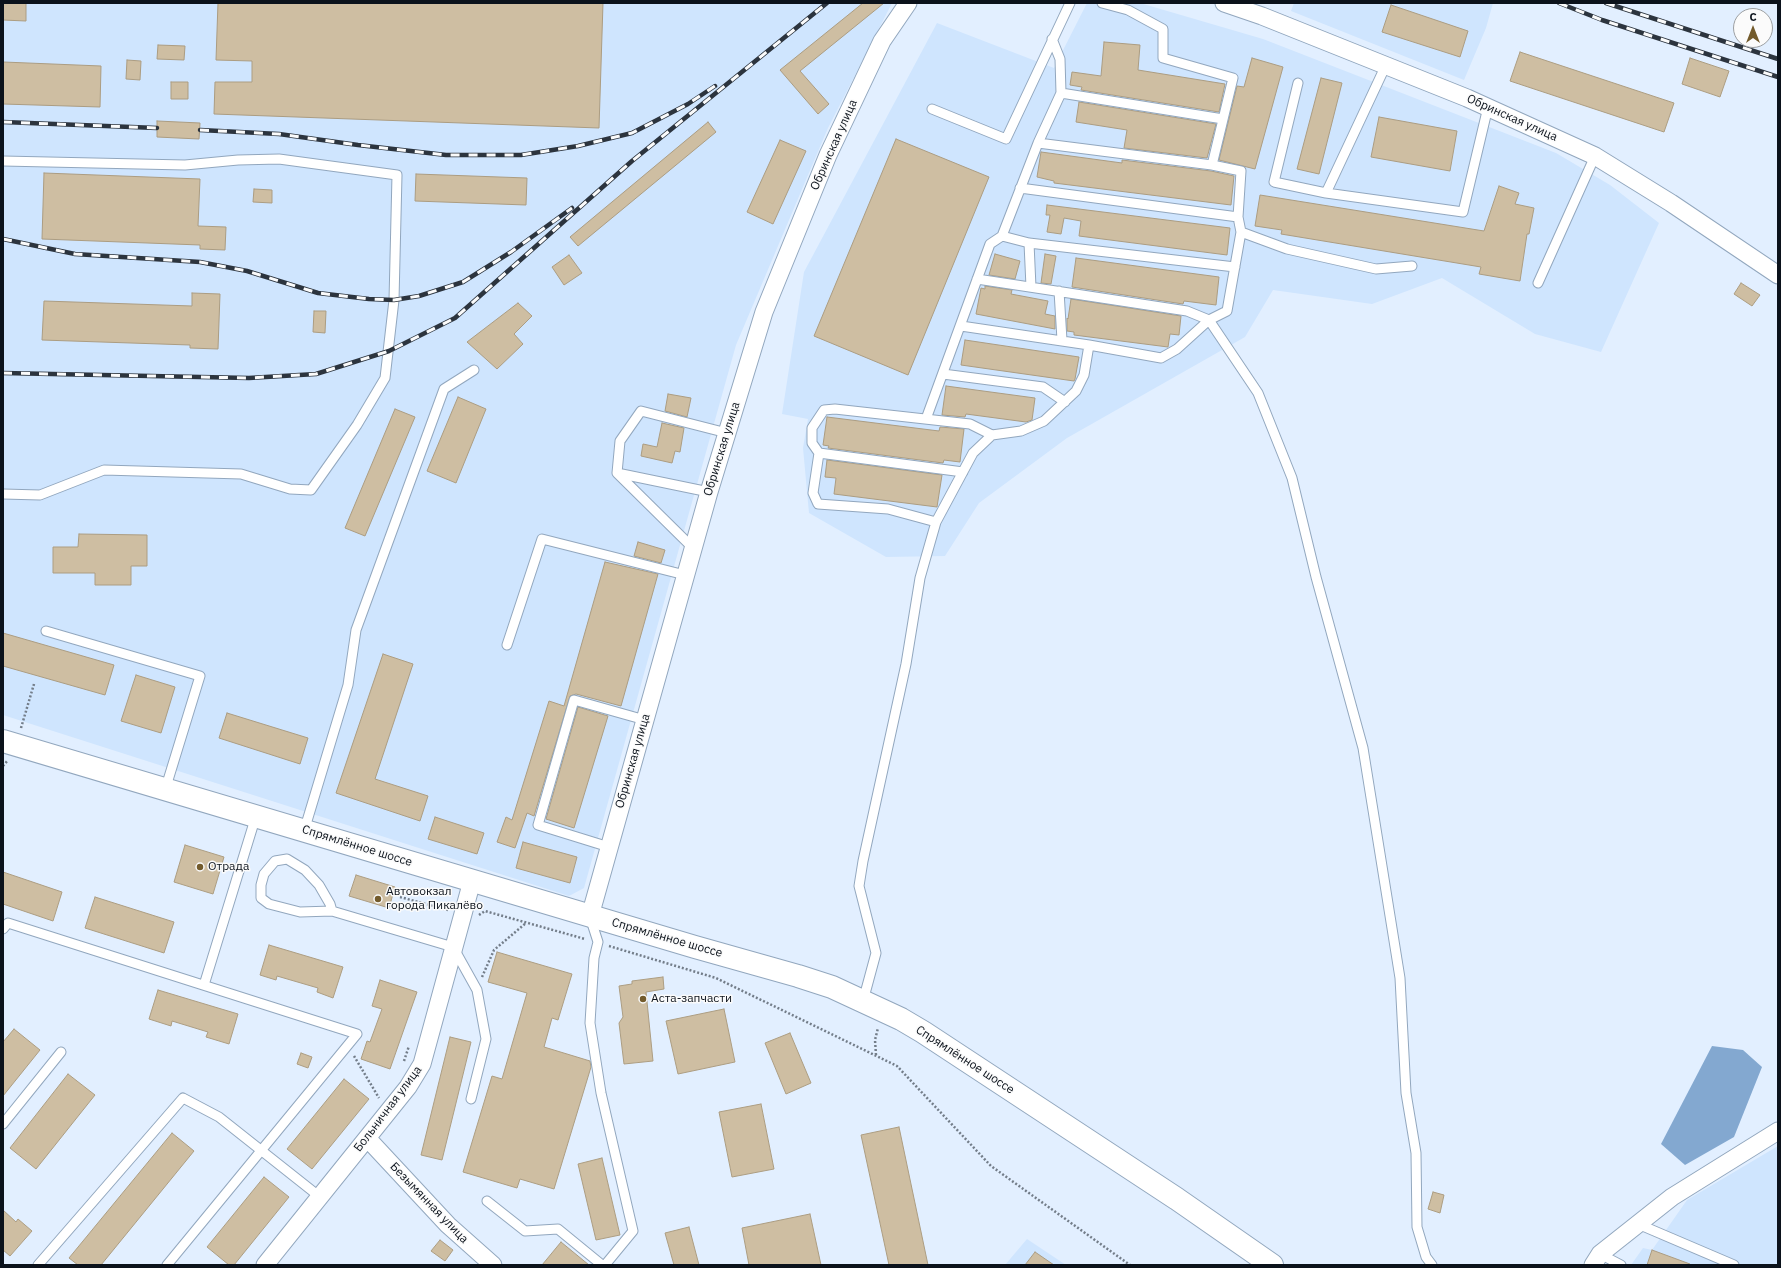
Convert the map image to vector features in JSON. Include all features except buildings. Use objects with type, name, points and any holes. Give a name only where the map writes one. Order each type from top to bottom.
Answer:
[{"type":"main road","name":"Спрямлённое шоссе","points":[[3,741],[832,987],[882,1010],[917,1029],[1176,1199],[1272,1265]]},
{"type":"street","name":"Обринская улица","points":[[590,916],[685,575],[764,312],[828,155],[882,41],[908,3]]},
{"type":"street","name":"Обринская улица","points":[[1224,3],[1262,16],[1488,107],[1595,156],[1671,203],[1778,275]]},
{"type":"street","name":"Больничная улица","points":[[265,1265],[408,1087],[422,1064],[453,947],[452,914],[472,880]]},
{"type":"street","points":[[1596,1259],[1672,1197],[1778,1131]]},
{"type":"street","name":"Безымянная улица","points":[[367,1138],[448,1226],[493,1265]]},
{"type":"lane","points":[[932,109],[1006,139],[1070,3]]},
{"type":"lane","points":[[1102,3],[1128,10],[1163,29],[1163,58],[1233,78],[1212,165]]},
{"type":"lane","points":[[926,419],[990,244],[1002,236],[1038,143],[1061,93],[1060,59],[1052,39]]},
{"type":"lane","points":[[1326,193],[1386,65]]},
{"type":"lane","points":[[1298,83],[1274,182],[1326,193],[1463,212],[1488,107]]},
{"type":"lane","points":[[1061,93],[1223,119]]},
{"type":"lane","points":[[961,326],[1062,340],[1161,358],[1177,349],[1209,320],[1227,311],[1241,232],[1238,217],[1241,171],[1212,165],[1038,143]]},
{"type":"lane","points":[[1538,283],[1595,156]]},
{"type":"lane","points":[[3,161],[185,165],[279,158],[397,175],[394,300],[384,378],[357,426],[310,490],[290,489],[242,474],[104,470],[40,495],[3,494]]},
{"type":"lane","points":[[1020,188],[1238,217]]},
{"type":"lane","points":[[1241,232],[1287,248],[1376,269],[1412,266]]},
{"type":"lane","points":[[1002,236],[1029,243],[1235,267]]},
{"type":"lane","points":[[1029,243],[1031,287]]},
{"type":"lane","points":[[977,279],[1187,311],[1209,320],[1258,393],[1292,478],[1316,577],[1363,748],[1400,978],[1406,1093],[1416,1153],[1417,1227],[1426,1256],[1432,1265]]},
{"type":"lane","points":[[1059,291],[1062,340]]},
{"type":"lane","points":[[963,472],[819,452],[812,443],[812,428],[824,410],[835,409],[970,424],[992,435],[1021,431],[1044,422],[1076,391],[1084,375],[1089,345]]},
{"type":"lane","points":[[304,831],[348,685],[356,630],[372,584],[444,389],[474,370]]},
{"type":"lane","points":[[943,374],[1043,387],[1065,402]]},
{"type":"lane","points":[[616,473],[620,441],[641,411],[727,433]]},
{"type":"lane","points":[[863,1001],[876,953],[859,886],[906,664],[920,578],[936,522],[973,453],[992,435]]},
{"type":"lane","points":[[819,452],[813,493],[818,504],[888,510],[936,522]]},
{"type":"lane","points":[[616,473],[709,492]]},
{"type":"lane","points":[[616,473],[693,548]]},
{"type":"lane","points":[[507,645],[542,539],[685,575]]},
{"type":"lane","points":[[46,631],[200,676],[165,790]]},
{"type":"lane","points":[[609,847],[538,825],[574,700],[645,720]]},
{"type":"lane","points":[[204,985],[256,816]]},
{"type":"lane","points":[[332,911],[330,904],[319,886],[305,870],[287,859],[275,861],[264,874],[261,885],[261,898],[269,904],[300,912],[332,911],[453,947],[477,990],[486,1039],[470,1100]]},
{"type":"lane","points":[[487,1201],[525,1231],[558,1229],[604,1265],[633,1231],[601,1093],[590,1023],[594,958],[598,942],[590,916]]},
{"type":"lane","points":[[3,929],[8,922],[357,1034],[168,1265]]},
{"type":"lane","points":[[3,1124],[61,1052]]},
{"type":"lane","points":[[38,1265],[183,1098],[219,1117],[320,1197]]},
{"type":"lane","points":[[1638,1224],[1734,1265]]},
{"type":"lane","points":[[1596,1259],[1620,1265]]},
{"type":"path","points":[[400,897],[452,914],[473,918],[485,911],[598,942],[716,978],[876,1055],[897,1066],[991,1166],[1130,1265]]},
{"type":"path","points":[[477,990],[494,950],[526,923]]},
{"type":"path","points":[[876,1055],[875,1040],[882,1010]]},
{"type":"path","points":[[404,1062],[411,1039]]},
{"type":"path","points":[[348,1045],[380,1100],[385,1095]]},
{"type":"shaded area","points":[[3,3],[892,3],[828,128],[736,345],[584,888],[569,896],[3,715]]},
{"type":"shaded area","points":[[1087,3],[1140,3],[1263,39],[1556,153],[1610,185],[1659,223],[1601,352],[1535,334],[1442,278],[1372,304],[1273,290],[1245,337],[1067,438],[979,503],[945,556],[886,557],[809,513],[803,448],[808,419],[782,414],[804,272],[937,23],[1054,68]]},
{"type":"shaded area","points":[[1294,3],[1493,3],[1486,28],[1464,80],[1291,11]]},
{"type":"shaded area","points":[[1778,1146],[1778,1265],[1631,1265],[1643,1248],[1652,1250],[1687,1200]]},
{"type":"shaded area","points":[[1027,1239],[1066,1265],[1005,1265]]},
{"type":"water","points":[[1712,1046],[1743,1050],[1762,1067],[1734,1137],[1685,1165],[1661,1144]]},
{"type":"railway","points":[[3,373],[249,378],[316,374],[389,351],[455,318],[632,161],[827,3]]},
{"type":"railway","points":[[1559,3],[1602,20],[1778,77]]},
{"type":"railway","points":[[1606,3],[1778,59]]},
{"type":"railway","points":[[200,130],[279,134],[446,155],[521,155],[578,146],[632,133],[688,104],[715,86]]},
{"type":"railway","points":[[3,122],[157,128]]},
{"type":"railway","points":[[3,239],[75,254],[200,262],[247,271],[318,293],[369,299],[394,300],[419,296],[463,282],[511,252],[572,208]]},
{"type":"place","name":"Отрада","points":[[200,867]]},
{"type":"place","name":"Автовокзал города Пикалёво","points":[[378,899]]},
{"type":"place","name":"Аста-запчасти","points":[[643,999]]}]
